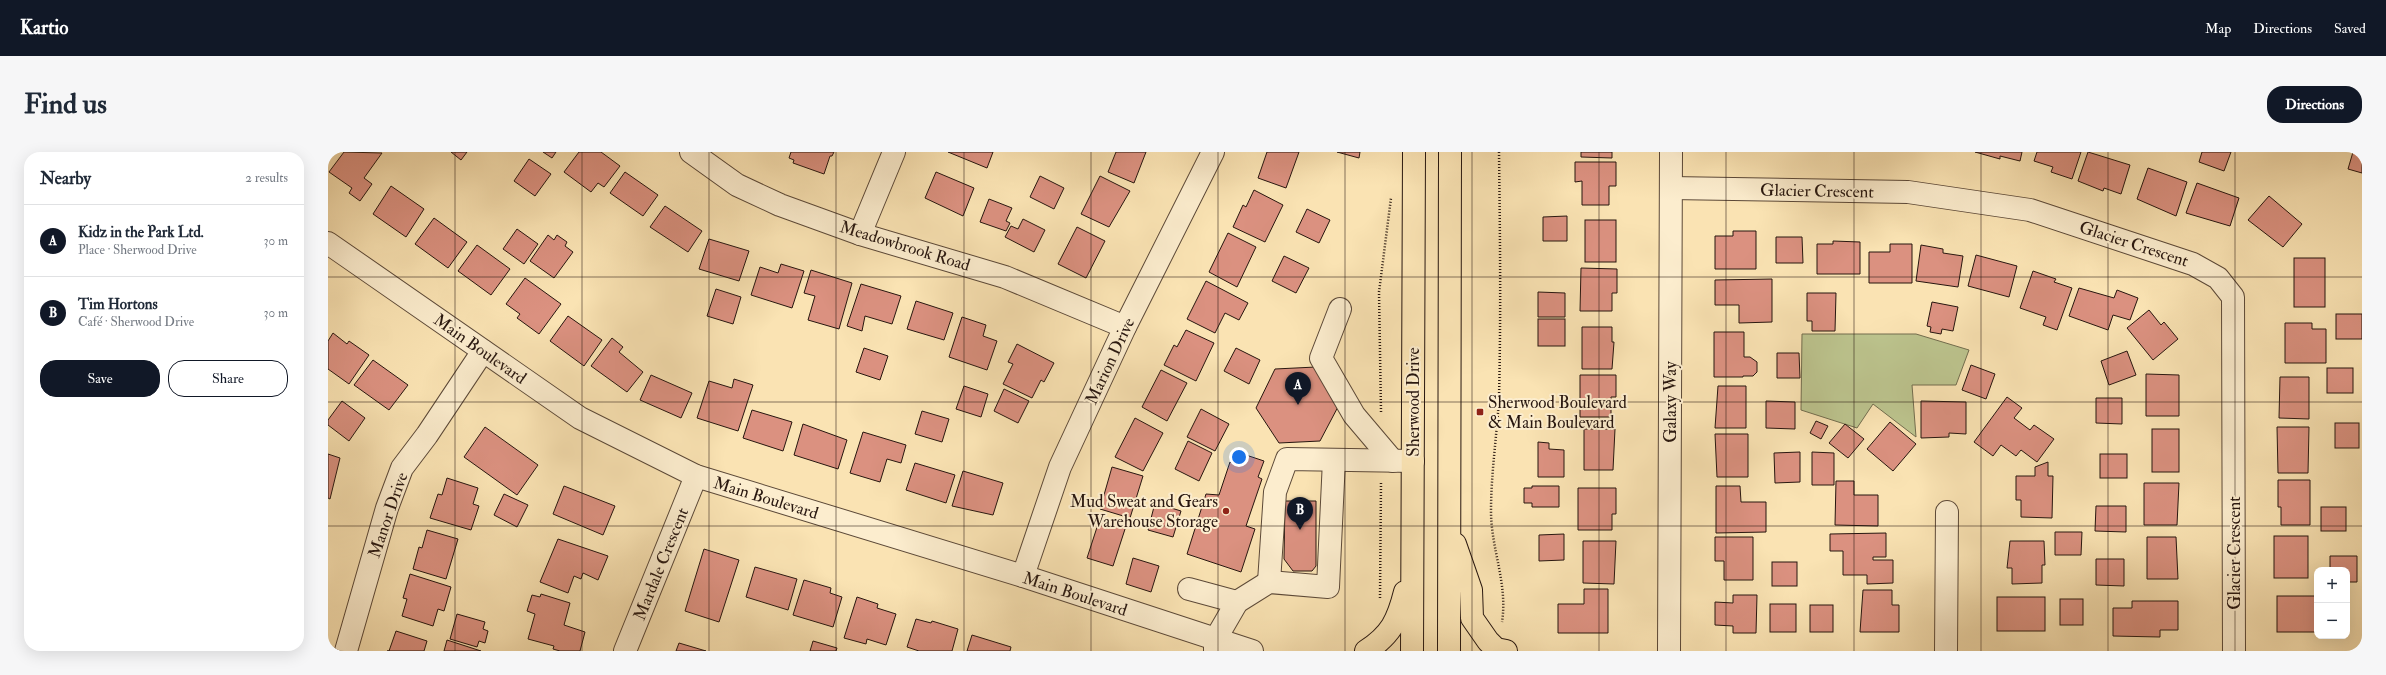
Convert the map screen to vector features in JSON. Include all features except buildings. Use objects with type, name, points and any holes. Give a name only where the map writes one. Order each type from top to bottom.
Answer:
[{"type":"main road","name":"Sherwood Drive","points":[[1412,651],[1413,560],[1396,466],[1414,152]]},
{"type":"main road","points":[[1449,651],[1450,152]]},
{"type":"main road","points":[[1450,530],[1472,590],[1472,618],[1488,641],[1496,649],[1506,651]]},
{"type":"main road","points":[[1366,651],[1385,637],[1398,618],[1413,560]]},
{"type":"street","name":"Meadowbrook Road","points":[[691,152],[737,185],[780,205],[860,234],[1006,277],[1125,327]]},
{"type":"street","points":[[860,234],[894,152]]},
{"type":"street","name":"Marion Drive","points":[[1023,576],[1060,467],[1125,327],[1213,152]]},
{"type":"street","name":"Galaxy Way","points":[[1669,651],[1671,152]]},
{"type":"street","name":"Glacier Crescent","points":[[1671,188],[1908,192],[2030,210],[2193,264],[2218,278],[2233,297],[2234,651]]},
{"type":"street","name":"Main Boulevard","points":[[328,243],[580,418],[696,476],[1023,576],[1215,646],[1252,651]]},
{"type":"street","points":[[1340,310],[1321,358],[1354,415],[1396,466]]},
{"type":"street","name":"Manor Drive","points":[[346,651],[387,508],[402,468],[427,435],[482,351]]},
{"type":"street","points":[[1269,582],[1270,535],[1275,492],[1287,459],[1334,460],[1396,466]]},
{"type":"street","points":[[1215,646],[1237,602],[1269,582],[1328,588],[1334,460]]},
{"type":"street","name":"Mardale Crescent","points":[[625,651],[696,476]]},
{"type":"street","points":[[1946,651],[1947,512]]},
{"type":"street","points":[[1189,589],[1237,602]]},
{"type":"path","points":[[1499,152],[1499,398],[1491,511],[1492,537],[1501,572],[1503,599],[1500,626]]},
{"type":"path","points":[[1381,415],[1379,292],[1392,193]]},
{"type":"path","points":[[1379,604],[1396,466]]},
{"type":"green space","points":[[1802,334],[1916,334],[1969,350],[1956,385],[1912,385],[1916,437],[1873,404],[1857,428],[1801,410]]},
{"type":"place","name":"Kidz in the Park Ltd.","points":[[1298,405]]},
{"type":"place","name":"Sherwood Boulevard & Main Boulevard","points":[[1480,412]]},
{"type":"place","name":"Mud Sweat and Gears Warehouse Storage","points":[[1226,511]]},
{"type":"place","name":"Tim Hortons","points":[[1300,530]]}]
